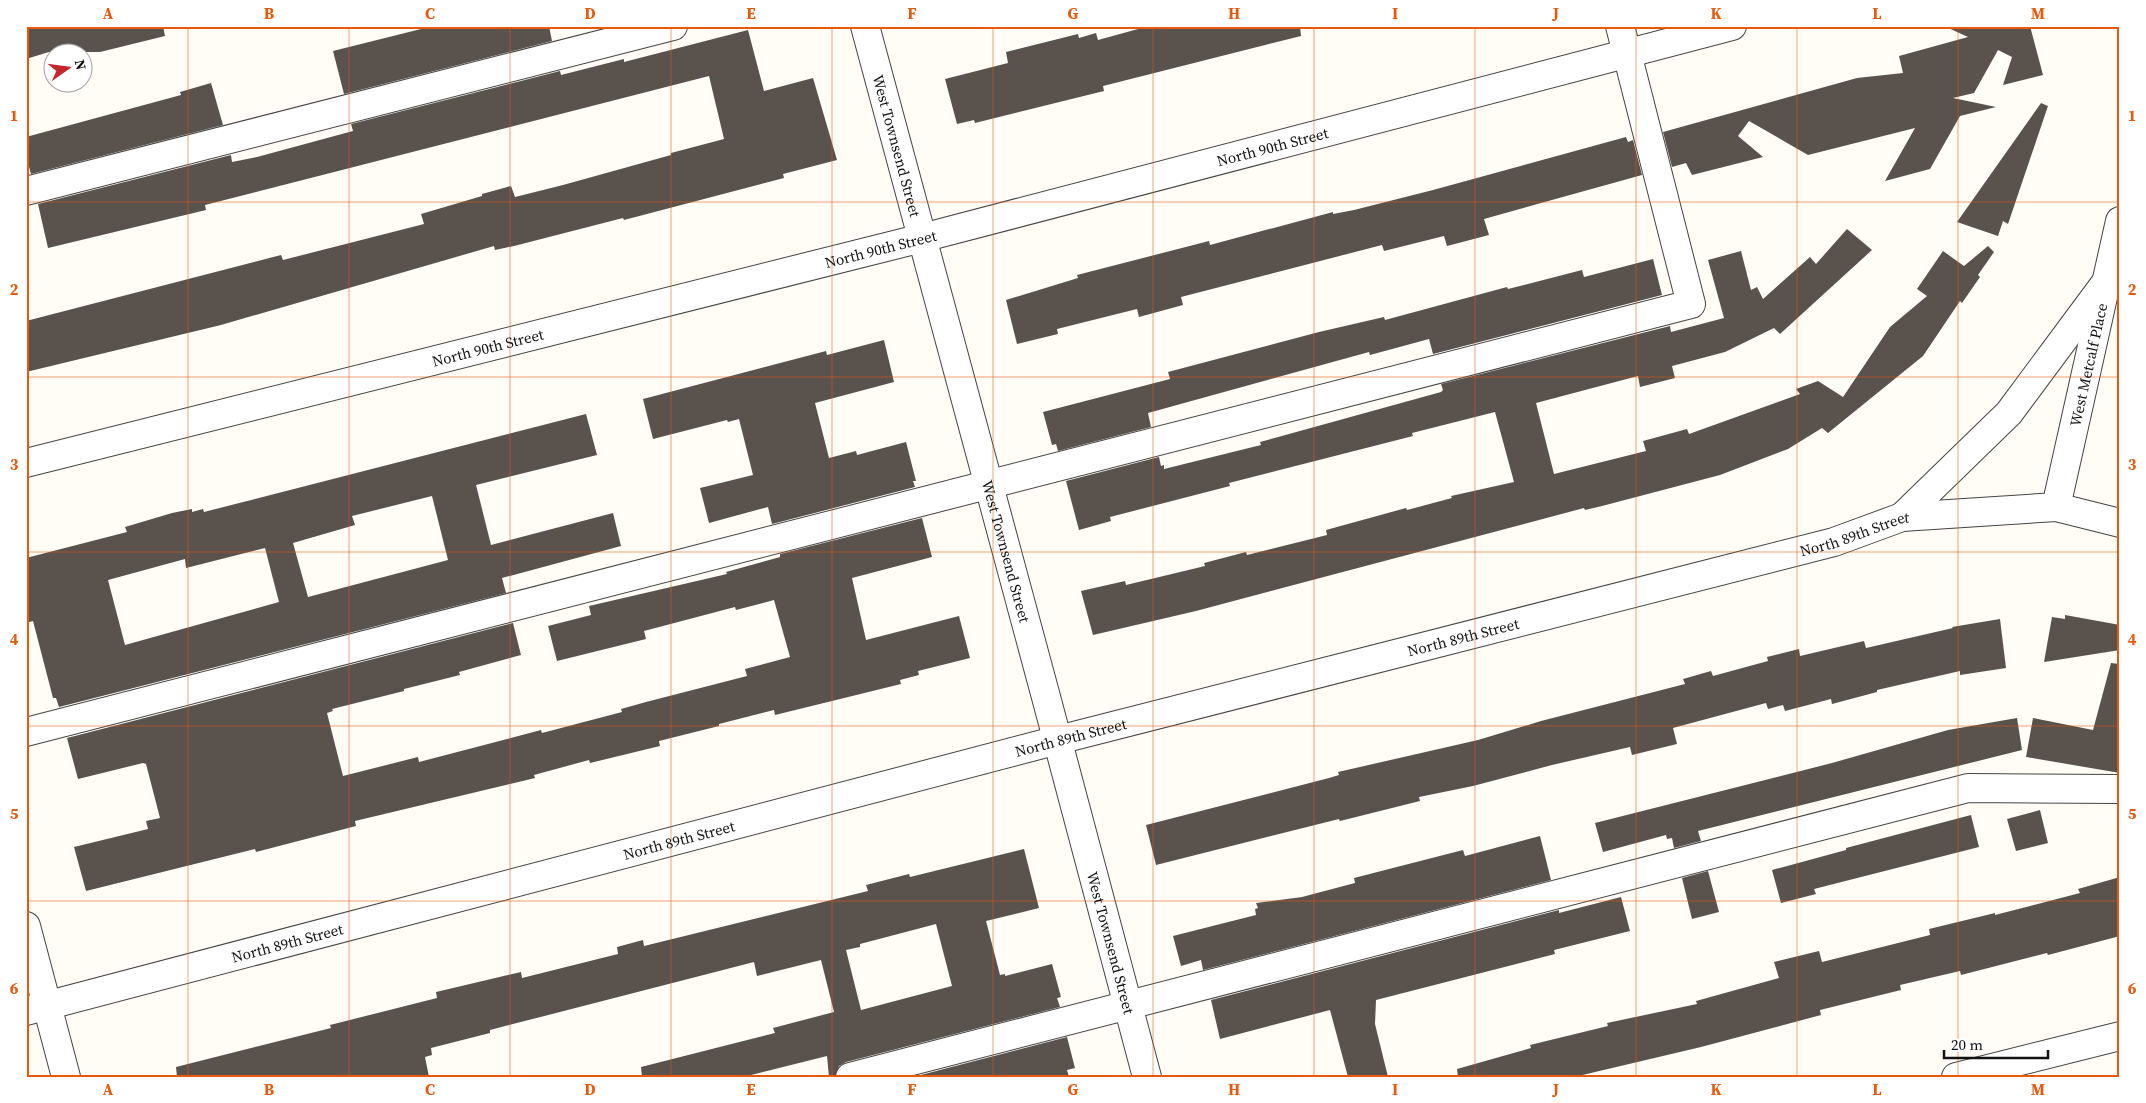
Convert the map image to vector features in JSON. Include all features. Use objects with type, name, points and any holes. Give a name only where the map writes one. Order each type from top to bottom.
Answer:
[{"type":"street","points":[[26,191],[673,26]]},
{"type":"street","name":"West Townsend Street","points":[[865,26],[990,485],[1146,1077]]},
{"type":"street","points":[[26,732],[1691,304],[1620,26]]},
{"type":"street","name":"North 90th Street","points":[[26,463],[922,238],[1732,26]]},
{"type":"street","name":"West Metcalf Place","points":[[2056,507],[2104,285],[2120,221]]},
{"type":"street","points":[[1902,517],[2009,413],[2104,285]]},
{"type":"street","name":"North 89th Street","points":[[37,1008],[1058,740],[1834,542],[1902,517],[2056,507],[2120,523]]},
{"type":"street","points":[[850,1077],[1968,788],[2120,789]]},
{"type":"street","points":[[26,926],[37,1008],[66,1077]]},
{"type":"street","points":[[1956,1077],[2120,1036]]},
{"type":"building","points":[[26,26],[163,26],[165,36],[100,52],[92,52],[92,42],[42,42],[42,54],[26,59]]},
{"type":"building","points":[[433,26],[549,26],[552,41],[344,94],[333,51]]},
{"type":"building","points":[[1149,26],[1300,26],[1301,36],[1103,86],[1104,91],[975,123],[974,120],[957,124],[945,79],[1008,63],[1006,52],[1078,34],[1079,38],[1096,33],[1098,40]]},
{"type":"building","points":[[1944,26],[2030,26],[2043,75],[2003,85],[2012,57],[1998,50],[1974,93],[1953,98],[1996,107],[1960,116],[1930,169],[1885,181],[1915,128],[1808,155],[1749,121],[1738,136],[1763,157],[1692,175],[1686,163],[1672,167],[1663,132],[1857,78],[1903,73],[1899,56],[1968,37]]},
{"type":"building","points":[[748,30],[764,91],[813,78],[837,160],[783,174],[784,178],[624,220],[623,218],[495,250],[494,246],[221,325],[26,372],[26,321],[281,255],[283,260],[424,224],[421,214],[511,186],[515,197],[724,139],[709,76],[205,205],[206,210],[48,248],[38,204],[231,155],[232,162],[257,157],[353,131],[351,124],[560,71],[561,75],[624,59],[624,62]]},
{"type":"building","points":[[211,83],[223,125],[31,174],[26,156],[26,137],[181,95],[180,92]]},
{"type":"building","points":[[2041,103],[2048,106],[2008,224],[2003,221],[1998,236],[1957,222]]},
{"type":"building","points":[[1626,137],[1628,142],[1633,140],[1642,175],[1484,219],[1489,235],[1447,246],[1444,236],[1384,251],[1382,245],[1181,297],[1183,305],[1139,317],[1137,309],[1057,329],[1058,334],[1017,344],[1006,300],[1078,278],[1077,275],[1209,241],[1210,245],[1333,212],[1333,214],[1354,210]]},
{"type":"building","points":[[1847,229],[1872,250],[1780,334],[1774,328],[1725,352],[1672,366],[1675,378],[1640,387],[1638,376],[1536,403],[1554,474],[1646,451],[1643,441],[1687,429],[1689,434],[1800,394],[1796,389],[1818,381],[1843,397],[1890,327],[1927,296],[1917,289],[1943,251],[1964,266],[1988,246],[1994,252],[1978,275],[1980,277],[1962,303],[1960,301],[1923,356],[1828,433],[1822,428],[1788,449],[1720,475],[1602,506],[1585,510],[1584,508],[1196,611],[1093,635],[1081,591],[1125,581],[1126,585],[1205,566],[1204,563],[1246,552],[1247,555],[1327,535],[1326,530],[1406,508],[1407,510],[1452,498],[1451,496],[1514,482],[1495,412],[1412,433],[1413,436],[1229,483],[1230,486],[1110,517],[1111,521],[1079,530],[1066,481],[1159,457],[1161,466],[1164,465],[1164,469],[1261,445],[1260,442],[1441,392],[1443,390],[1441,384],[1670,326],[1671,332],[1724,318],[1708,260],[1741,251],[1751,290],[1757,287],[1763,299],[1810,257],[1816,264]]},
{"type":"building","points":[[1653,259],[1662,295],[1433,354],[1429,339],[1370,355],[1369,352],[1148,413],[1151,427],[1058,451],[1056,444],[1052,445],[1043,412],[1170,379],[1168,372],[1319,332],[1384,317],[1385,320],[1507,287],[1508,289],[1582,270],[1584,277]]},
{"type":"building","points":[[884,340],[894,382],[815,403],[829,458],[856,451],[857,455],[906,442],[916,481],[913,481],[915,487],[772,524],[768,507],[709,523],[700,488],[753,475],[739,419],[728,422],[727,420],[653,439],[643,399],[826,351],[827,355]]},
{"type":"building","points":[[586,414],[597,455],[476,485],[491,545],[613,513],[621,546],[502,578],[506,593],[59,707],[56,698],[53,698],[33,621],[26,623],[26,558],[127,532],[125,527],[172,513],[192,509],[192,512],[203,509],[204,512]],"holes":[[[432,496],[448,560],[308,597],[293,543],[355,525],[352,516]],[[265,548],[279,602],[125,645],[108,580],[185,559],[186,568]]]},
{"type":"building","points":[[922,518],[932,557],[852,578],[866,640],[959,616],[970,658],[918,671],[919,675],[900,680],[901,684],[775,715],[774,710],[659,741],[660,746],[590,763],[589,760],[534,775],[535,778],[355,821],[356,826],[256,852],[255,849],[86,891],[74,847],[148,829],[146,821],[160,818],[146,764],[143,763],[78,779],[67,738],[513,623],[521,655],[459,672],[460,675],[404,689],[404,691],[332,709],[333,711],[327,713],[343,776],[418,757],[419,762],[541,730],[542,733],[622,712],[621,709],[646,702],[747,676],[745,669],[790,657],[774,600],[736,610],[735,607],[644,631],[646,639],[557,661],[548,626],[591,615],[589,606],[727,574],[726,572],[780,557],[780,554]]},
{"type":"building","points":[[2065,615],[2120,625],[2120,650],[2044,662],[2052,617],[2065,619]]},
{"type":"building","points":[[2000,619],[2006,668],[1960,675],[1960,671],[1877,690],[1877,692],[1832,704],[1831,699],[1785,711],[1783,705],[1768,709],[1766,703],[1673,728],[1677,744],[1632,755],[1630,747],[1552,765],[1473,786],[1419,797],[1420,801],[1340,821],[1339,819],[1156,865],[1146,825],[1329,778],[1339,775],[1338,772],[1478,740],[1541,721],[1685,684],[1683,679],[1711,671],[1713,676],[1768,661],[1767,657],[1799,649],[1800,656],[1864,641],[1866,648],[1952,627]]},
{"type":"building","points":[[2111,663],[2120,664],[2120,773],[2026,757],[2033,718],[2093,730]]},
{"type":"building","points":[[2017,718],[2022,750],[1698,831],[1701,841],[1674,848],[1672,838],[1667,839],[1666,835],[1603,852],[1595,823],[1832,763],[1948,730]]},
{"type":"building","points":[[2040,810],[2048,843],[2016,851],[2007,819]]},
{"type":"building","points":[[1971,815],[1979,847],[1814,889],[1816,894],[1781,903],[1772,870]]},
{"type":"building","points":[[1540,836],[1551,880],[1203,970],[1201,960],[1181,966],[1173,936],[1256,915],[1255,909],[1258,908],[1256,903],[1302,897],[1355,883],[1354,878],[1463,850],[1465,856]]},
{"type":"building","points":[[1024,849],[1039,908],[986,921],[1000,975],[1005,974],[1005,976],[1052,964],[1061,997],[1057,998],[1060,1007],[846,1062],[839,1066],[835,1077],[829,1077],[827,1056],[743,1077],[642,1077],[641,1067],[775,1033],[773,1028],[834,1012],[821,960],[757,976],[754,962],[490,1030],[490,1033],[431,1048],[432,1055],[425,1057],[429,1077],[177,1077],[176,1067],[331,1028],[330,1025],[437,998],[436,992],[521,972],[522,978],[618,954],[617,947],[643,940],[644,946],[868,891],[866,885],[909,874],[910,877]],"holes":[[[936,924],[952,986],[861,1010],[846,950],[860,947],[860,944]]]},
{"type":"building","points":[[1708,871],[1719,912],[1692,919],[1682,878]]},
{"type":"building","points":[[2120,877],[2120,936],[1961,975],[1960,971],[1900,985],[1901,990],[1820,1010],[1821,1015],[1701,1047],[1574,1077],[1458,1077],[1457,1069],[1531,1048],[1530,1045],[1608,1026],[1607,1023],[1697,1004],[1696,1001],[1779,978],[1774,962],[1819,951],[1822,962],[1930,935],[1929,929],[1995,913],[1995,915],[2080,893],[2078,889]]},
{"type":"building","points":[[1621,897],[1630,931],[1554,950],[1555,954],[1376,1000],[1375,1024],[1388,1077],[1348,1077],[1330,1010],[1220,1039],[1211,1000],[1559,910],[1559,913]]},
{"type":"building","points":[[1067,1037],[1075,1068],[1067,1070],[1069,1077],[913,1077]]}]
